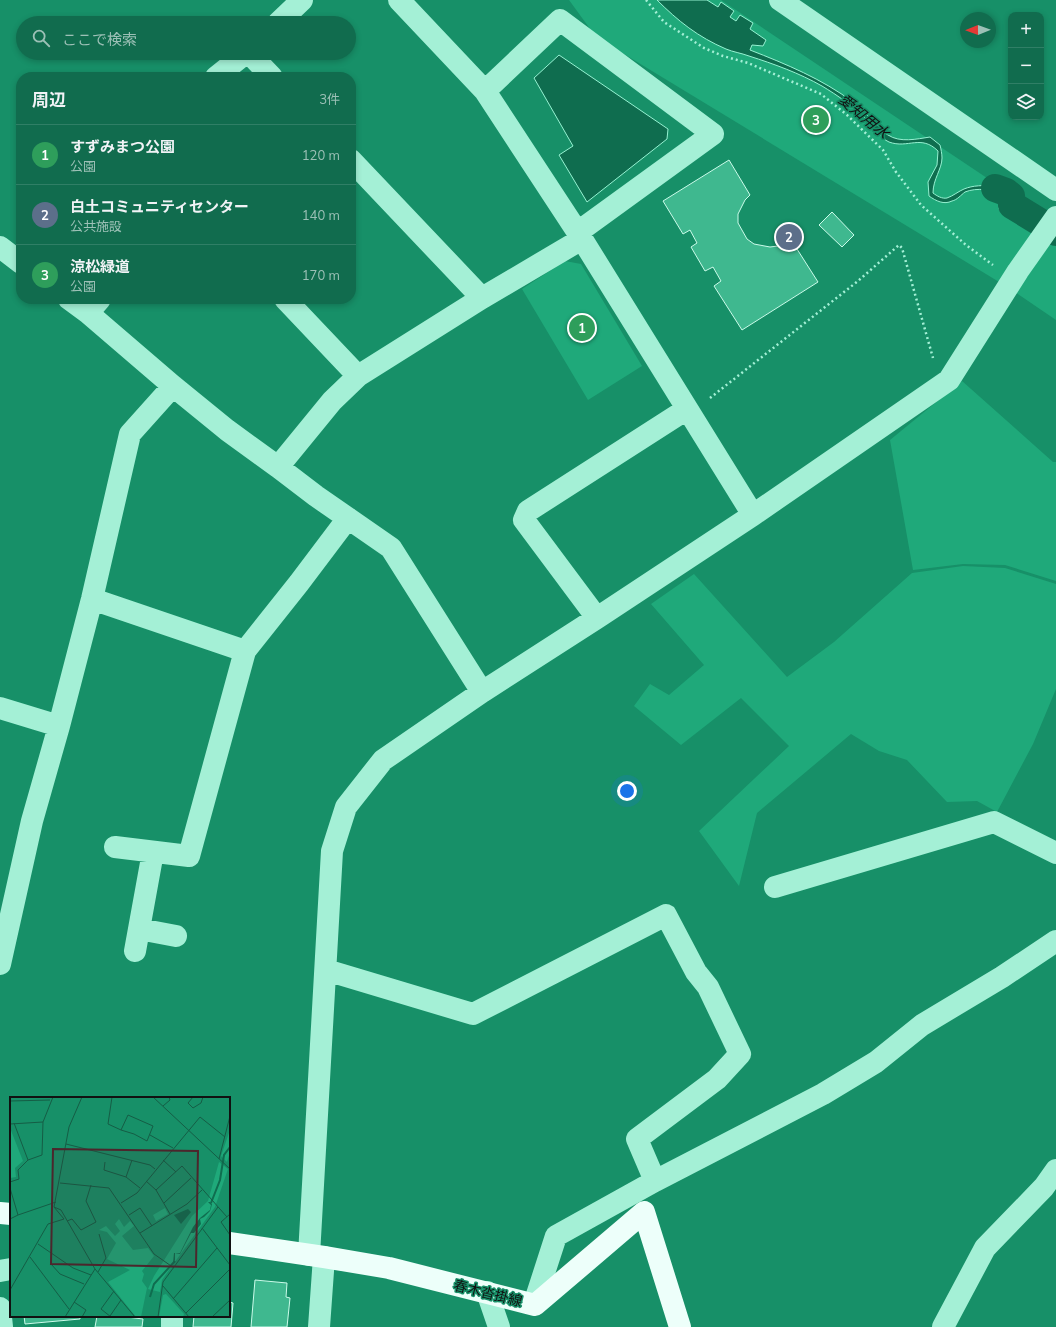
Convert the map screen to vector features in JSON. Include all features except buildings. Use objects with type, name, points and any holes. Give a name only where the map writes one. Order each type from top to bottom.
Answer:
[{"type":"main road","name":"春木沓掛線","points":[[230,1243],[389,1268],[535,1305],[644,1212],[680,1327]]},
{"type":"main road","points":[[0,1213],[10,1214]]},
{"type":"street","points":[[285,16],[302,0]]},
{"type":"street","points":[[399,0],[485,91],[580,236],[752,515]]},
{"type":"street","points":[[780,0],[1056,190]]},
{"type":"street","points":[[278,467],[332,401],[358,376],[580,236],[713,134],[560,20],[485,91]]},
{"type":"street","points":[[222,72],[237,60]]},
{"type":"street","points":[[256,60],[267,72]]},
{"type":"street","points":[[356,165],[482,298]]},
{"type":"street","points":[[319,1327],[316,1256],[326,970],[332,851],[346,807],[383,760],[482,692],[752,515],[949,380],[1016,275],[1056,217]]},
{"type":"street","points":[[0,247],[16,259]]},
{"type":"street","points":[[290,304],[358,376]]},
{"type":"street","points":[[94,306],[173,386],[227,430],[316,496],[391,548],[482,692]]},
{"type":"street","points":[[0,964],[32,821],[59,726],[92,599],[130,434],[173,386]]},
{"type":"street","points":[[597,618],[524,520],[528,511],[687,409]]},
{"type":"street","points":[[115,847],[189,856],[245,651],[348,518]]},
{"type":"street","points":[[92,599],[245,651]]},
{"type":"street","points":[[0,708],[59,726]]},
{"type":"street","points":[[775,887],[994,822],[1056,854]]},
{"type":"street","points":[[135,951],[153,852]]},
{"type":"street","points":[[326,970],[473,1014],[666,915],[696,972],[708,987],[740,1054],[717,1079],[637,1139],[655,1181]]},
{"type":"street","points":[[139,929],[176,936]]},
{"type":"street","points":[[534,1304],[556,1236],[655,1181],[822,1094],[863,1070],[876,1062],[922,1025],[1002,977],[1056,941]]},
{"type":"street","points":[[943,1327],[985,1248],[1044,1187],[1056,1170]]},
{"type":"street","points":[[0,1271],[10,1269]]},
{"type":"street","points":[[487,1292],[499,1327]]},
{"type":"street","points":[[0,1308],[2,1327]]},
{"type":"path","points":[[646,0],[664,22],[704,48],[723,56],[748,63],[821,94],[847,115],[883,150],[896,172],[921,205],[966,245],[1016,275]]},
{"type":"path","points":[[708,399],[858,281],[899,245],[902,248],[933,358],[949,380]]},
{"type":"shaded area","points":[[569,0],[721,0],[1023,202],[1056,222],[1056,320],[1009,288],[596,37]]},
{"type":"shaded area","points":[[565,261],[581,264],[642,366],[588,400],[522,289]]},
{"type":"shaded area","points":[[962,381],[1053,462],[1056,462],[1056,581],[1005,565],[963,564],[913,570],[890,440]]},
{"type":"shaded area","points":[[963,566],[1005,568],[1056,584],[1056,689],[1033,744],[997,812],[977,801],[947,802],[907,760],[879,751],[851,734],[757,813],[739,886],[699,831],[789,746],[741,698],[681,745],[634,706],[650,684],[669,695],[704,665],[651,604],[694,574],[787,677],[834,642],[912,573]]},
{"type":"water","points":[[657,0],[707,0],[718,7],[721,2],[734,11],[730,17],[736,21],[740,15],[753,23],[750,29],[766,40],[763,46],[752,45],[750,50],[829,86],[853,102],[885,133],[893,137],[909,140],[930,137],[940,145],[942,153],[941,166],[933,188],[933,193],[938,196],[947,198],[971,187],[995,186],[1011,191],[1023,199],[1022,209],[1016,216],[1004,215],[999,209],[1001,197],[1005,194],[995,191],[970,190],[965,192],[956,200],[949,202],[940,202],[934,199],[929,196],[928,182],[937,165],[938,151],[932,146],[926,143],[896,144],[889,142],[880,135],[858,111],[822,86],[786,69],[729,50],[706,39],[689,28]]},
{"type":"water","points":[[559,55],[668,129],[667,139],[587,202],[559,155],[573,146],[534,78]]},
{"type":"waterway","name":"愛知用水","points":[[995,188],[1006,192],[1011,196],[1012,205],[1056,232]]},
{"type":"place","name":"涼松緑道","points":[[816,120]]},
{"type":"place","name":"白土コミュニティセンター","points":[[789,237]]},
{"type":"place","name":"すずみまつ公園","points":[[582,328]]}]
